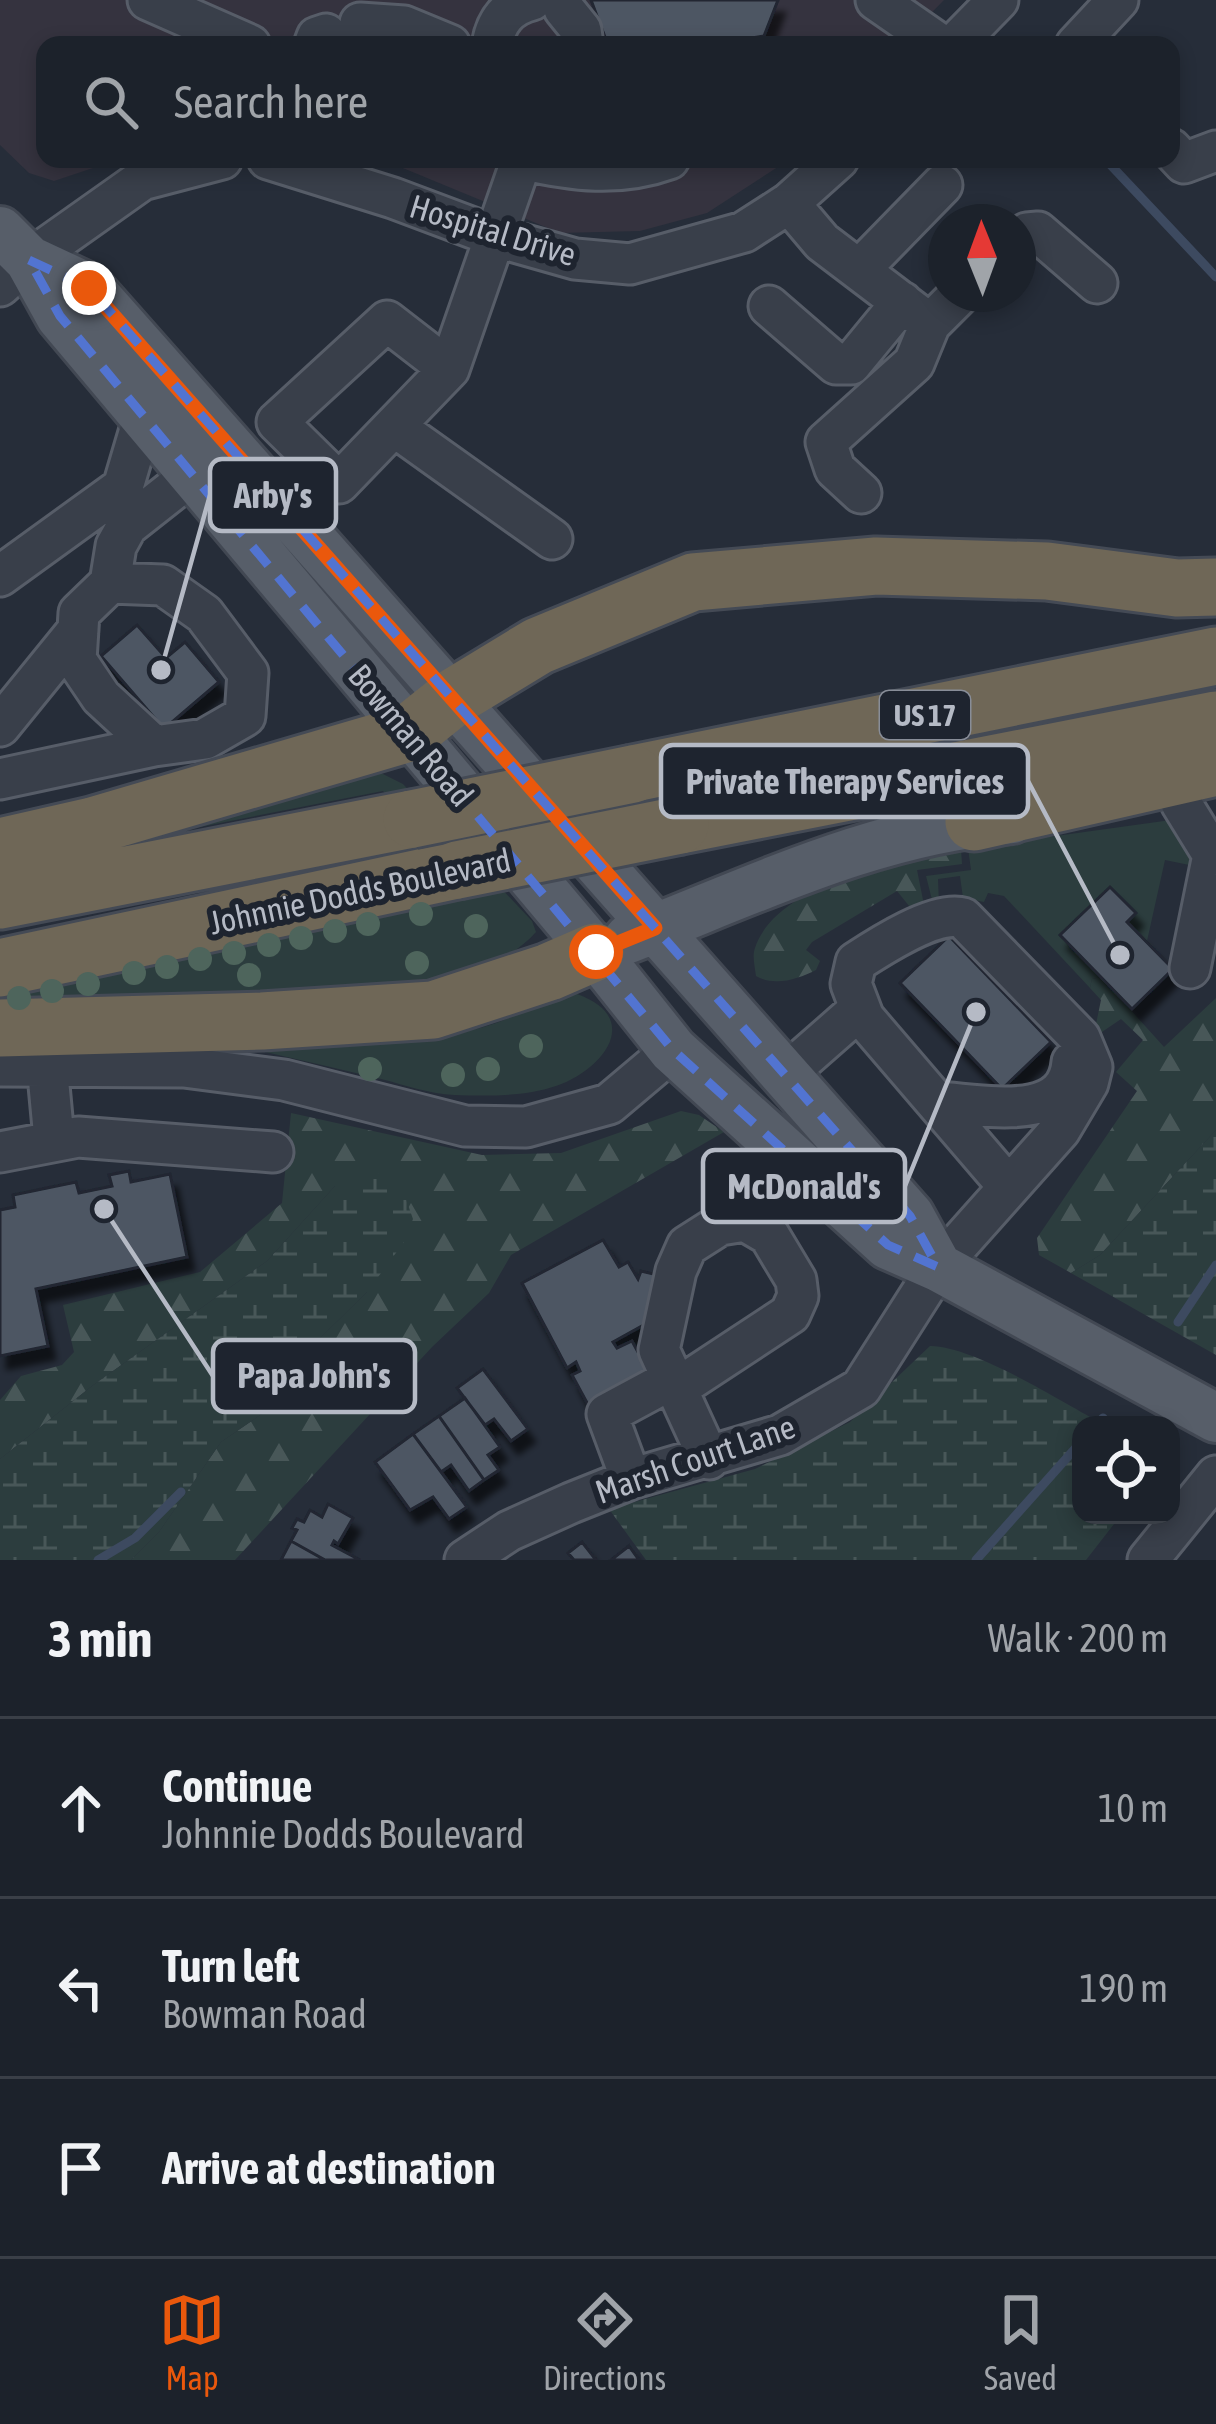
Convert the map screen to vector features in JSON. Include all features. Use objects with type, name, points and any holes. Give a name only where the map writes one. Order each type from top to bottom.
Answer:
[{"type":"highway","points":[[0,847],[92,826],[409,733],[454,698],[538,646],[693,582],[876,566],[1047,572],[1177,588],[1216,587]]},
{"type":"highway","name":"Johnnie Dodds Boulevard","points":[[0,900],[1216,656]]},
{"type":"highway","name":"Johnnie Dodds Boulevard","points":[[0,968],[457,870],[1216,720]]},
{"type":"highway","points":[[974,822],[1204,789]]},
{"type":"highway","points":[[0,1028],[262,1021],[433,1010],[596,952]]},
{"type":"main road","name":"Bowman Road","points":[[10,259],[596,952],[673,1050],[888,1245],[938,1267],[1216,1418]]},
{"type":"main road","name":"Bowman Road","points":[[10,259],[89,288],[910,1216],[938,1267]]},
{"type":"main road","points":[[596,952],[884,841],[974,822]]},
{"type":"street","points":[[148,0],[230,36]]},
{"type":"street","points":[[876,0],[928,36]]},
{"type":"street","points":[[963,36],[998,0]]},
{"type":"street","points":[[1084,36],[1118,0]]},
{"type":"street","points":[[495,36],[511,9],[548,4],[581,36]]},
{"type":"street","points":[[334,34],[404,26],[428,36]]},
{"type":"street","points":[[1180,159],[1184,163],[1216,151]]},
{"type":"street","points":[[10,259],[142,180],[188,168]]},
{"type":"street","name":"Hospital Drive","points":[[297,168],[496,238],[575,259],[630,264],[744,232],[789,203],[828,168]]},
{"type":"street","points":[[449,369],[387,321],[278,422],[339,483],[395,427],[449,369],[519,168]]},
{"type":"street","points":[[562,168],[580,172],[644,168]]},
{"type":"street","points":[[859,269],[942,185]]},
{"type":"street","points":[[789,203],[822,242],[916,313]]},
{"type":"street","points":[[1036,232],[1097,283]]},
{"type":"street","points":[[769,306],[836,364],[851,364],[928,308]]},
{"type":"street","points":[[861,493],[835,469],[826,442],[914,363],[916,313]]},
{"type":"street","points":[[0,576],[123,488],[144,416]]},
{"type":"street","points":[[395,427],[551,539]]},
{"type":"street","points":[[154,746],[101,697],[76,660],[79,613],[110,583],[116,546],[127,526],[193,474]]},
{"type":"street","points":[[0,778],[205,739],[245,716],[248,673],[204,614],[163,585],[110,583]]},
{"type":"street","points":[[0,726],[78,630]]},
{"type":"street","points":[[1190,968],[1215,852],[1204,789]]},
{"type":"street","points":[[936,1102],[1040,1105],[1061,1094],[1071,1079],[1072,1062],[1067,1045],[942,918],[884,943],[856,962],[851,984],[860,1009],[936,1102],[1008,1186]]},
{"type":"street","name":"Marsh Court Lane","points":[[465,1560],[522,1525],[632,1479],[780,1435],[861,1388],[938,1267],[1060,1130],[1088,1083],[1092,1067],[1081,1038],[963,918],[942,918]]},
{"type":"street","points":[[786,1074],[860,1009]]},
{"type":"street","points":[[0,1066],[184,1067],[284,1080],[465,1126],[526,1127],[609,1104],[673,1050]]},
{"type":"street","points":[[47,1064],[54,1139]]},
{"type":"street","points":[[0,1152],[78,1138],[273,1152]]},
{"type":"street","points":[[632,1479],[607,1414],[674,1384],[709,1459]]},
{"type":"street","points":[[1148,1560],[1216,1476]]},
{"type":"highlighted area","points":[[29,260],[89,288],[910,1216],[938,1267],[888,1245],[673,1050],[60,316]]},
{"type":"shaded area","points":[[0,0],[944,0],[909,36],[36,36],[36,168],[93,168],[54,181],[29,173],[0,145]]},
{"type":"shaded area","points":[[403,168],[776,168],[707,213],[640,231],[560,233]]},
{"type":"green space","points":[[381,773],[403,784],[532,921],[536,932],[507,955],[471,972],[383,991],[0,1006],[0,996],[473,896],[383,791],[103,846]]},
{"type":"green space","points":[[1171,820],[1185,830],[1194,866],[1165,860],[1147,941],[1127,922],[1135,914],[1110,887],[1061,934],[1101,977],[1092,979],[1090,988],[1004,896],[988,893],[984,902],[963,898],[960,876],[938,879],[939,904],[933,904],[926,876],[971,870],[968,848]]},
{"type":"green space","points":[[961,850],[962,864],[917,870],[924,905],[910,907],[897,891],[812,942],[806,950],[820,961],[816,970],[779,981],[756,976],[755,948],[768,925],[788,906],[844,878]]},
{"type":"green space","points":[[1101,977],[1164,1047],[1216,998],[1216,1130],[1100,1255],[1071,1273],[1039,1255],[1037,1238],[1137,1091],[1116,1072],[1143,1040],[1121,1019],[1099,1034],[1095,1029],[1101,1000],[1090,988],[1092,979]]},
{"type":"green space","points":[[577,994],[609,1016],[609,1043],[589,1068],[556,1086],[531,1092],[436,1093],[227,1043],[322,1045],[417,1039],[480,1028],[551,999]]},
{"type":"green space","points":[[681,1111],[699,1115],[724,1132],[511,1255],[489,1293],[432,1347],[235,1560],[131,1560],[159,1532],[221,1442],[282,1400],[310,1348],[367,1292],[335,1186],[267,1261],[92,1386],[0,1459],[0,1400],[21,1376],[62,1365],[74,1352],[63,1305],[200,1272],[282,1203],[291,1113],[482,1155],[561,1153]]},
{"type":"green space","points":[[1216,1130],[1216,1355],[1071,1273],[1100,1255]]},
{"type":"green space","points":[[372,1169],[402,1188],[413,1219],[404,1242],[367,1292],[310,1348],[282,1400],[221,1442],[159,1532],[131,1560],[0,1560],[0,1459],[92,1386],[267,1261],[335,1186]]},
{"type":"green space","points":[[930,1346],[971,1356],[1089,1416],[1072,1416],[1072,1524],[1114,1524],[1086,1560],[646,1560],[609,1509],[755,1469],[850,1422]]},
{"type":"building","points":[[591,0],[778,0],[764,36],[605,36]]},
{"type":"building","points":[[137,625],[166,658],[185,642],[219,682],[164,729],[101,656]]},
{"type":"building","points":[[1110,887],[1136,913],[1127,922],[1173,969],[1132,1009],[1060,935]]},
{"type":"building","points":[[949,936],[1051,1042],[1002,1089],[900,983]]},
{"type":"building","points":[[129,1171],[131,1182],[170,1174],[187,1257],[36,1289],[48,1346],[0,1356],[0,1210],[15,1207],[13,1195],[76,1182],[79,1193],[112,1186],[109,1175]]},
{"type":"building","points":[[603,1240],[619,1267],[628,1262],[638,1279],[641,1271],[662,1276],[649,1322],[613,1342],[617,1348],[632,1341],[653,1380],[592,1412],[572,1375],[580,1371],[576,1362],[567,1368],[522,1283]]},
{"type":"building","points":[[483,1369],[528,1429],[511,1441],[494,1419],[485,1425],[457,1388]]},
{"type":"building","points":[[465,1398],[500,1447],[488,1455],[499,1470],[484,1480],[439,1416]]},
{"type":"building","points":[[439,1416],[484,1480],[469,1491],[451,1465],[441,1472],[413,1434]]},
{"type":"building","points":[[413,1434],[467,1507],[449,1519],[433,1497],[410,1510],[375,1462]]},
{"type":"building","points":[[328,1504],[353,1518],[338,1544],[334,1541],[332,1545],[360,1560],[325,1560],[291,1541],[297,1519],[304,1522],[310,1510],[322,1517]]},
{"type":"building","points":[[291,1541],[325,1560],[281,1560]]},
{"type":"building","points":[[582,1542],[596,1560],[574,1560],[568,1553]]},
{"type":"building","points":[[629,1546],[639,1560],[611,1560]]},
{"type":"waterway","points":[[1113,168],[1216,277]]},
{"type":"waterway","points":[[1178,1322],[1216,1265]]},
{"type":"waterway","points":[[976,1560],[1072,1452]]},
{"type":"waterway","points":[[98,1560],[135,1538],[181,1492]]},
{"type":"place","name":"Arby's","points":[[161,670]]},
{"type":"place","name":"Private Therapy Services","points":[[1120,955]]},
{"type":"place","name":"McDonald's","points":[[976,1012]]},
{"type":"place","name":"Papa John's","points":[[104,1209]]},
{"type":"route","points":[[89,288],[655,928],[596,952]]}]
